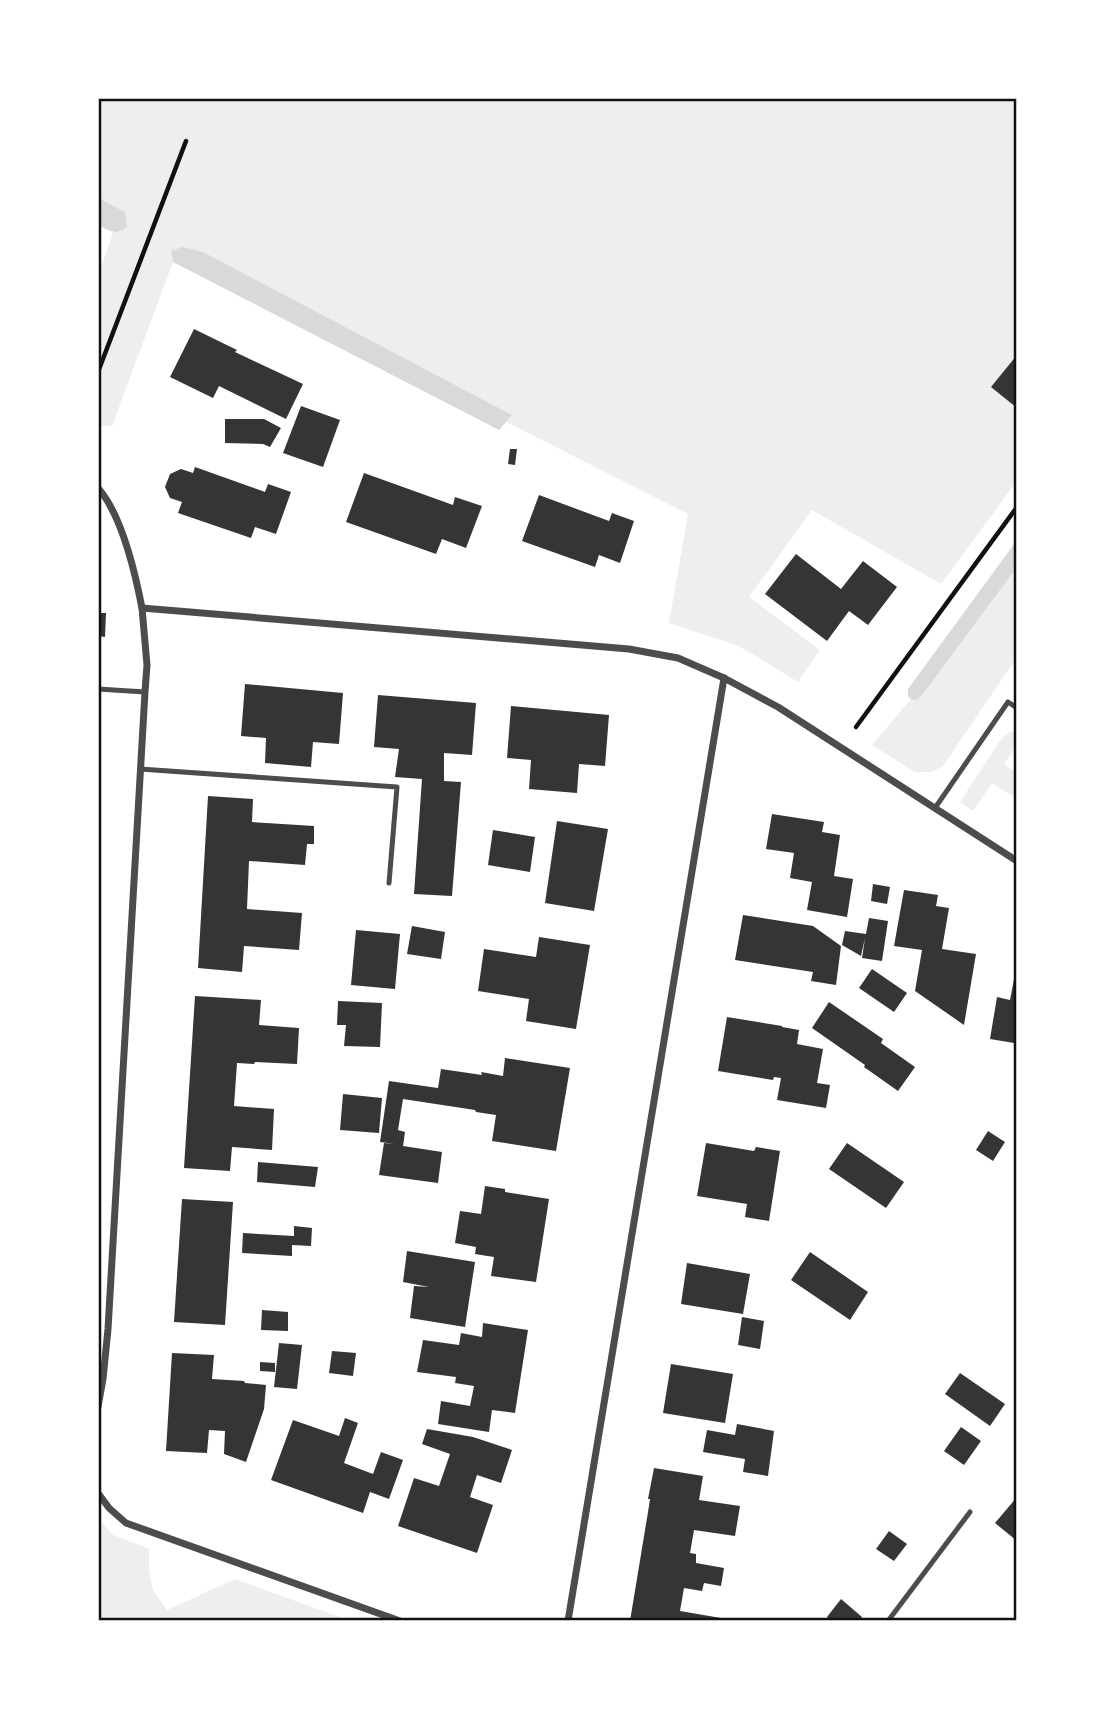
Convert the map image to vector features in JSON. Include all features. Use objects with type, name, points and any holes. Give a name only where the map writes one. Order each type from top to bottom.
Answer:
[{"type":"street","points":[[98,488],[105,496],[122,534],[134,569],[142,608],[147,665],[108,1329],[98,1407]]},
{"type":"street","points":[[142,608],[629,649],[678,658],[724,678],[778,707],[1017,861]]},
{"type":"street","points":[[568,1621],[724,678]]},
{"type":"street","points":[[98,1493],[109,1508],[126,1523],[400,1621]]},
{"type":"lane","points":[[98,689],[145,692]]},
{"type":"lane","points":[[935,808],[1008,702],[1017,708]]},
{"type":"lane","points":[[140,769],[397,786],[389,883]]},
{"type":"lane","points":[[888,1621],[970,1513]]},
{"type":"path","points":[[98,372],[186,141]]},
{"type":"path","points":[[841,747],[1017,507]]},
{"type":"shaded area","points":[[98,98],[1017,98],[1017,481],[941,584],[812,510],[749,597],[820,650],[798,682],[739,646],[669,623],[688,514],[506,422],[511,416],[171,257],[173,262],[112,426],[98,425],[98,277],[113,232],[121,232],[124,212],[98,198]]},
{"type":"shaded area","points":[[98,198],[125,212],[127,227],[116,232],[98,225]]},
{"type":"shaded area","points":[[182,247],[203,252],[512,415],[499,430],[173,262],[171,251]]},
{"type":"shaded area","points":[[1017,540],[1017,567],[923,694],[917,700],[911,699],[908,689]]},
{"type":"shaded area","points":[[1017,567],[1017,657],[943,766],[932,772],[915,772],[872,745],[911,699],[917,700],[923,694]]},
{"type":"shaded area","points":[[1011,732],[1017,733],[1017,744],[1004,764],[1017,773],[1017,799],[992,783],[973,811],[960,802],[998,744]]},
{"type":"shaded area","points":[[98,1518],[113,1535],[149,1549],[153,1590],[167,1610],[235,1579],[351,1621],[98,1621]]},
{"type":"building","points":[[194,329],[303,384],[286,419],[219,386],[213,398],[170,377]]},
{"type":"building","points":[[1017,355],[1017,408],[991,387]]},
{"type":"building","points":[[301,406],[340,420],[323,467],[283,453]]},
{"type":"building","points":[[225,419],[264,419],[281,428],[270,447],[263,444],[225,443]]},
{"type":"building","points":[[510,449],[517,449],[515,465],[508,464]]},
{"type":"building","points":[[195,467],[265,492],[268,484],[291,492],[276,534],[255,527],[251,538],[178,513],[182,502],[170,498],[165,487],[170,474],[181,469],[193,473]]},
{"type":"building","points":[[364,473],[453,505],[455,497],[482,506],[466,548],[442,539],[436,554],[346,522]]},
{"type":"building","points":[[539,495],[609,521],[612,513],[634,521],[620,563],[599,555],[595,567],[522,541]]},
{"type":"building","points":[[796,554],[841,589],[863,561],[897,587],[868,625],[849,611],[827,641],[765,594]]},
{"type":"building","points":[[98,613],[106,613],[105,637],[98,636]]},
{"type":"building","points":[[245,684],[343,693],[339,744],[313,742],[311,767],[265,763],[266,738],[241,736]]},
{"type":"building","points":[[378,695],[476,703],[472,755],[444,753],[444,781],[461,782],[452,896],[414,894],[422,779],[395,777],[399,749],[374,747]]},
{"type":"building","points":[[511,706],[609,715],[605,766],[579,764],[577,793],[529,789],[531,760],[507,758]]},
{"type":"building","points":[[208,796],[253,799],[252,822],[314,826],[314,844],[307,844],[305,865],[249,861],[247,909],[302,913],[299,950],[244,946],[242,972],[198,968]]},
{"type":"building","points":[[772,814],[824,822],[822,832],[840,835],[834,876],[853,879],[847,917],[807,910],[812,882],[790,878],[794,853],[766,849]]},
{"type":"building","points":[[557,821],[608,829],[594,911],[545,903]]},
{"type":"building","points":[[493,830],[535,837],[530,872],[488,865]]},
{"type":"building","points":[[873,884],[890,887],[887,904],[871,901]]},
{"type":"building","points":[[904,890],[938,895],[936,906],[949,908],[942,949],[976,954],[964,1025],[915,991],[922,950],[894,946]]},
{"type":"building","points":[[743,915],[813,926],[841,946],[836,985],[811,981],[813,972],[735,960]]},
{"type":"building","points":[[869,918],[888,921],[882,961],[862,958],[865,938],[861,956],[842,945],[845,931],[866,934]]},
{"type":"building","points":[[412,926],[445,932],[441,959],[407,954]]},
{"type":"building","points":[[356,930],[400,934],[395,989],[351,985]]},
{"type":"building","points":[[539,937],[590,945],[576,1029],[526,1021],[529,999],[478,991],[484,949],[536,957]]},
{"type":"building","points":[[872,969],[907,993],[894,1012],[859,988]]},
{"type":"building","points":[[1016,969],[1017,1029],[1014,1043],[990,1039],[997,997],[1010,1000]]},
{"type":"building","points":[[195,996],[261,1000],[259,1025],[299,1028],[297,1064],[237,1063],[234,1106],[274,1109],[272,1150],[232,1147],[230,1171],[184,1168]]},
{"type":"building","points":[[338,1001],[382,1003],[380,1047],[344,1046],[346,1025],[337,1025]]},
{"type":"building","points":[[829,1002],[883,1039],[881,1043],[915,1067],[898,1091],[812,1028]]},
{"type":"building","points":[[727,1017],[799,1030],[797,1044],[823,1049],[817,1083],[830,1085],[826,1108],[777,1100],[781,1078],[774,1077],[773,1080],[718,1071]]},
{"type":"building","points":[[505,1058],[570,1068],[556,1151],[492,1141],[496,1115],[403,1099],[398,1130],[405,1132],[403,1146],[442,1152],[438,1183],[379,1175],[384,1143],[395,1144],[380,1142],[389,1081],[438,1088],[441,1069],[503,1076]]},
{"type":"building","points":[[343,1094],[382,1098],[379,1133],[340,1130]]},
{"type":"building","points":[[988,1131],[1005,1142],[993,1161],[976,1150]]},
{"type":"building","points":[[706,1143],[754,1151],[756,1147],[780,1151],[769,1221],[745,1217],[747,1204],[697,1196]]},
{"type":"building","points":[[847,1143],[904,1182],[886,1208],[829,1169]]},
{"type":"building","points":[[258,1162],[318,1167],[315,1187],[257,1182]]},
{"type":"building","points":[[485,1186],[549,1199],[536,1282],[491,1276],[494,1257],[475,1254],[476,1247],[455,1243],[460,1211],[481,1214]]},
{"type":"building","points":[[182,1199],[233,1202],[225,1325],[174,1322]]},
{"type":"building","points":[[294,1226],[312,1228],[311,1246],[292,1245],[292,1256],[242,1253],[243,1233],[294,1236]]},
{"type":"building","points":[[407,1251],[475,1262],[465,1327],[410,1318],[414,1286],[429,1287],[403,1282]]},
{"type":"building","points":[[810,1252],[868,1292],[850,1320],[791,1280]]},
{"type":"building","points":[[687,1263],[750,1274],[743,1314],[681,1304]]},
{"type":"building","points":[[262,1310],[288,1312],[288,1331],[261,1330]]},
{"type":"building","points":[[742,1317],[764,1321],[760,1349],[738,1345]]},
{"type":"building","points":[[483,1323],[528,1330],[515,1413],[492,1410],[489,1432],[438,1424],[441,1401],[470,1406],[474,1386],[455,1383],[456,1377],[417,1372],[423,1340],[459,1345],[461,1333],[482,1337]]},
{"type":"building","points":[[279,1343],[302,1345],[297,1389],[274,1387]]},
{"type":"building","points":[[332,1351],[356,1353],[353,1376],[329,1373]]},
{"type":"building","points":[[172,1353],[214,1355],[212,1379],[266,1385],[264,1409],[246,1462],[224,1454],[225,1431],[209,1430],[207,1453],[166,1451]]},
{"type":"building","points":[[260,1362],[275,1363],[275,1372],[260,1371]]},
{"type":"building","points":[[671,1364],[733,1374],[725,1423],[663,1413]]},
{"type":"building","points":[[960,1373],[1005,1404],[990,1426],[945,1394]]},
{"type":"building","points":[[345,1418],[358,1423],[344,1463],[373,1474],[381,1452],[403,1460],[389,1499],[370,1492],[363,1513],[271,1480],[293,1420],[339,1436]]},
{"type":"building","points":[[737,1424],[774,1431],[768,1476],[743,1472],[745,1459],[703,1452],[707,1430],[735,1435]]},
{"type":"building","points":[[961,1427],[981,1441],[964,1465],[944,1451]]},
{"type":"building","points":[[427,1429],[473,1437],[512,1450],[501,1483],[477,1475],[470,1497],[493,1505],[477,1553],[398,1526],[414,1478],[439,1486],[450,1454],[422,1444]]},
{"type":"building","points":[[654,1468],[703,1476],[699,1500],[740,1506],[735,1536],[694,1530],[690,1553],[696,1554],[696,1563],[724,1568],[721,1586],[704,1583],[702,1591],[684,1588],[680,1611],[721,1618],[721,1621],[630,1621]]},
{"type":"building","points":[[1017,1497],[1017,1541],[995,1523]]},
{"type":"building","points":[[889,1531],[907,1544],[894,1561],[876,1549]]},
{"type":"building","points":[[841,1599],[862,1617],[859,1621],[831,1621],[827,1617]]}]
